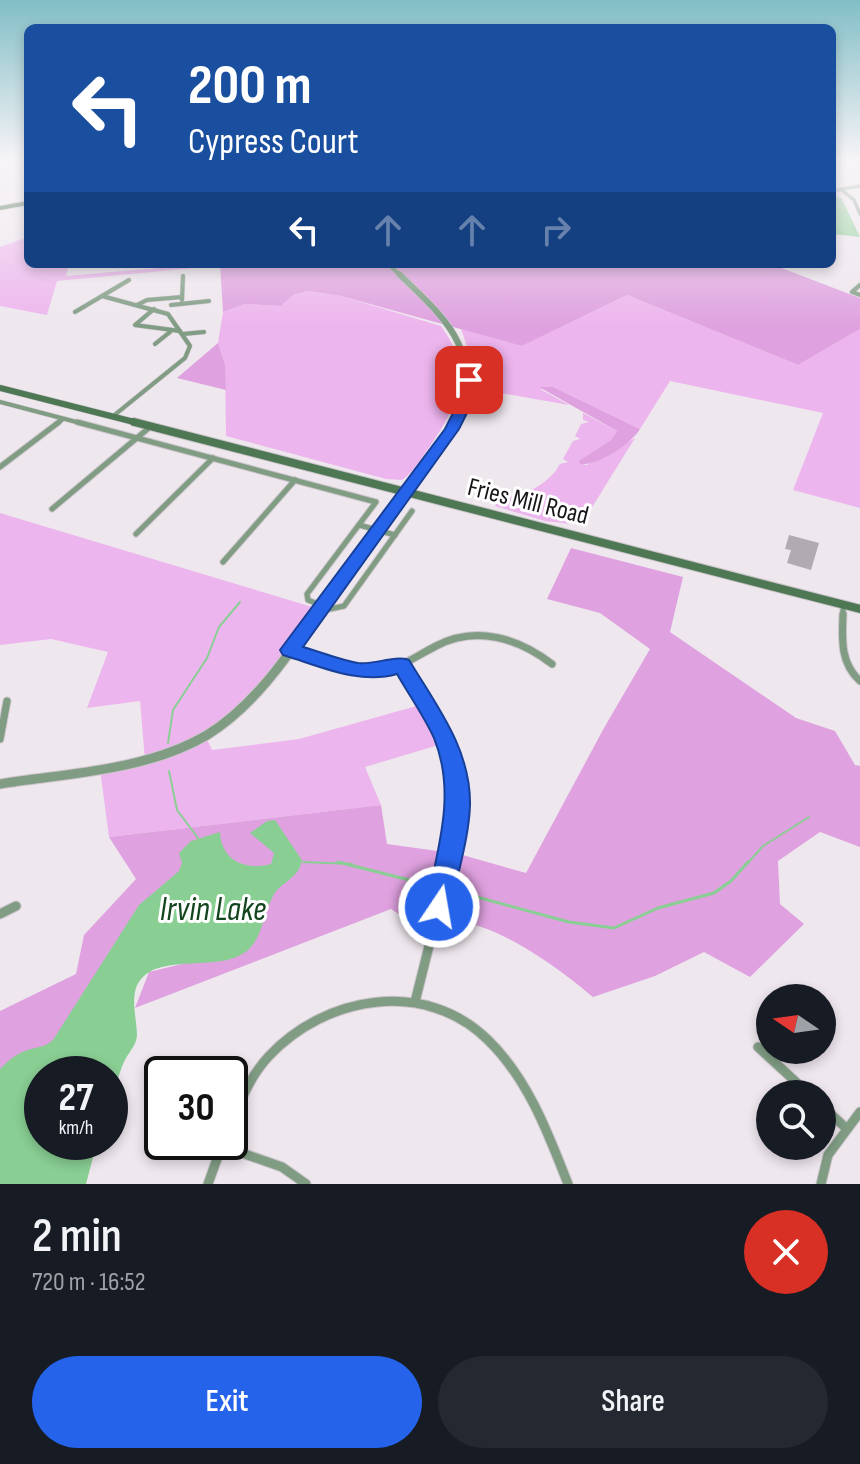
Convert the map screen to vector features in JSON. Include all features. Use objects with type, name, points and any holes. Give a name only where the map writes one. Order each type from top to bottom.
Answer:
[{"type":"main road","name":"Fries Mill Road","points":[[0,388],[860,609]]},
{"type":"street","points":[[0,784],[131,761],[185,747],[207,736],[234,715],[290,650],[451,429],[463,407],[469,380],[466,358],[455,331],[392,268]]},
{"type":"street","points":[[182,301],[183,276]]},
{"type":"street","points":[[75,312],[129,280]]},
{"type":"street","points":[[860,285],[852,292],[860,295]]},
{"type":"street","points":[[102,296],[171,316],[190,346],[185,358],[112,417]]},
{"type":"street","points":[[137,305],[147,300],[209,301]]},
{"type":"street","points":[[171,305],[182,301]]},
{"type":"street","points":[[154,309],[135,325],[170,332],[204,332]]},
{"type":"street","points":[[155,344],[170,332]]},
{"type":"street","points":[[0,400],[10,391]]},
{"type":"street","points":[[0,400],[376,502],[307,594],[308,600],[333,610],[344,606],[412,511]]},
{"type":"street","points":[[0,467],[63,419]]},
{"type":"street","points":[[52,509],[150,427]]},
{"type":"street","points":[[136,534],[213,458]]},
{"type":"street","points":[[223,562],[295,480]]},
{"type":"street","points":[[359,525],[395,535]]},
{"type":"street","points":[[843,604],[843,654],[848,668],[860,681]]},
{"type":"street","points":[[290,650],[359,670],[383,671],[402,665],[449,639],[471,635],[514,641],[552,664]]},
{"type":"street","points":[[402,665],[443,734],[455,771],[457,816],[415,1002]]},
{"type":"street","points":[[0,739],[7,701]]},
{"type":"street","points":[[0,914],[16,906]]},
{"type":"street","points":[[248,1090],[259,1068],[282,1042],[333,1010],[363,1002],[393,999],[415,1002],[456,1016],[489,1040],[525,1089],[568,1184]]},
{"type":"street","points":[[776,1064],[794,1080]]},
{"type":"street","points":[[821,1184],[828,1155],[860,1112]]},
{"type":"street","points":[[836,1119],[846,1128]]},
{"type":"street","points":[[248,1154],[282,1167],[306,1184]]},
{"type":"street","points":[[208,1184],[217,1160]]},
{"type":"shaded area","points":[[24,238],[24,268],[68,268],[66,276],[194,268],[57,281],[47,315],[0,306],[0,247]]},
{"type":"shaded area","points":[[220,268],[781,268],[860,298],[860,329],[798,365],[627,295],[522,346],[341,296],[308,291],[293,295],[281,306],[245,304],[223,312]]},
{"type":"shaded area","points":[[308,291],[341,296],[441,326],[451,342],[459,372],[455,401],[430,446],[402,480],[386,479],[226,436],[225,364],[218,343],[223,312],[245,304],[281,306],[293,295]]},
{"type":"shaded area","points":[[627,295],[798,365],[860,329],[860,508],[793,490],[823,413],[670,381],[640,429],[553,387],[540,389],[569,405],[472,388],[472,361],[461,329],[522,346]]},
{"type":"shaded area","points":[[218,343],[225,364],[226,390],[177,378]]},
{"type":"shaded area","points":[[539,387],[553,387],[640,429],[613,453],[580,464],[579,461],[611,440],[617,431]]},
{"type":"shaded area","points":[[583,413],[617,431],[611,440],[580,461],[581,464],[587,465],[635,438],[581,525],[545,521],[495,506],[498,498],[533,489],[549,478],[560,464],[568,462],[563,459],[573,441],[580,439],[575,436],[581,424],[589,422],[583,420]]},
{"type":"shaded area","points":[[0,513],[319,609],[250,701],[206,737],[212,750],[299,739],[420,705],[442,744],[365,767],[381,805],[109,837],[100,769],[145,760],[140,701],[87,708],[108,652],[51,639],[0,645]]},
{"type":"shaded area","points":[[571,548],[683,577],[670,632],[796,718],[835,731],[855,765],[860,766],[860,847],[820,832],[778,861],[780,904],[804,924],[750,977],[704,952],[655,976],[593,997],[543,959],[501,935],[460,922],[443,923],[426,932],[391,909],[135,1008],[149,972],[251,947],[205,914],[47,1055],[24,1056],[24,1070],[0,1086],[0,1011],[76,974],[84,935],[136,879],[109,837],[381,805],[387,844],[459,854],[526,873],[650,649],[600,613],[547,599]]},
{"type":"water","points":[[836,216],[850,216],[860,237],[836,234]]},
{"type":"water","name":"Irvin Lake","points":[[275,820],[302,860],[297,872],[276,891],[251,947],[227,960],[166,966],[142,978],[134,998],[136,1039],[128,1056],[24,1056],[24,1160],[92,1160],[86,1184],[0,1184],[0,1069],[20,1053],[53,1040],[139,905],[179,871],[182,863],[179,853],[191,841],[220,832],[225,850],[236,861],[252,866],[271,864],[274,853],[250,833],[267,821]]},
{"type":"building","points":[[789,535],[819,543],[811,570],[787,563],[791,550],[785,549]]},
{"type":"waterway","points":[[168,743],[173,710],[207,658],[219,627],[240,602]]},
{"type":"waterway","points":[[169,771],[177,810],[198,838]]},
{"type":"waterway","points":[[747,864],[763,846],[809,817]]},
{"type":"waterway","points":[[303,862],[345,864]]},
{"type":"waterway","points":[[338,862],[345,864]]},
{"type":"waterway","points":[[447,889],[569,922],[614,928],[658,908],[714,893],[731,881],[748,862]]},
{"type":"waterway","points":[[345,864],[352,864]]},
{"type":"waterway","points":[[345,864],[441,888]]},
{"type":"route","points":[[439,907],[454,840],[458,805],[457,781],[443,734],[402,665],[383,671],[359,670],[290,650],[451,429],[463,407],[469,380]]}]
